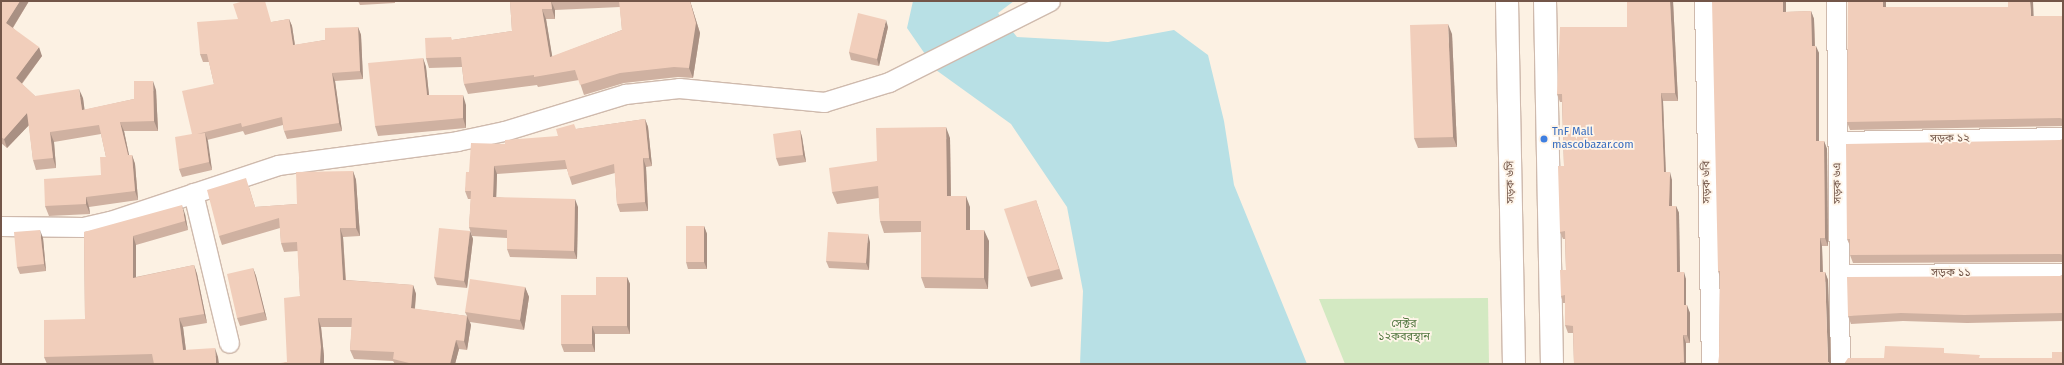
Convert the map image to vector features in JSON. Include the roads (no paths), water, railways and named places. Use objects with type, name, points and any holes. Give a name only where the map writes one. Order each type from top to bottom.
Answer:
[{"type":"street","points":[[1,226],[83,227],[110,221],[278,165],[457,141],[504,131],[625,94],[679,88],[824,102],[889,82],[1050,1]]},
{"type":"street","name":"সড়ক ৬সি","points":[[1507,1],[1514,364]]},
{"type":"street","points":[[1546,1],[1552,364]]},
{"type":"street","name":"সড়ক ৬বি","points":[[1704,1],[1711,364]]},
{"type":"street","name":"সড়ক ৬এ","points":[[1836,1],[1840,364]]},
{"type":"street","name":"সড়ক ১২","points":[[1837,141],[2063,137]]},
{"type":"street","points":[[193,193],[229,343]]},
{"type":"street","name":"সড়ক ১১","points":[[1840,274],[2063,272]]},
{"type":"water","points":[[913,1],[1014,1],[998,13],[1017,37],[1108,42],[1174,30],[1208,55],[1224,121],[1234,185],[1307,364],[1080,364],[1083,291],[1067,207],[1011,124],[936,70],[907,28]]},
{"type":"place","name":"TnF Mall mascobazar.com","points":[[1544,139]]},
{"type":"park label","name":"সেক্টর ১২কবরস্থান","points":[[1404,331]]}]
